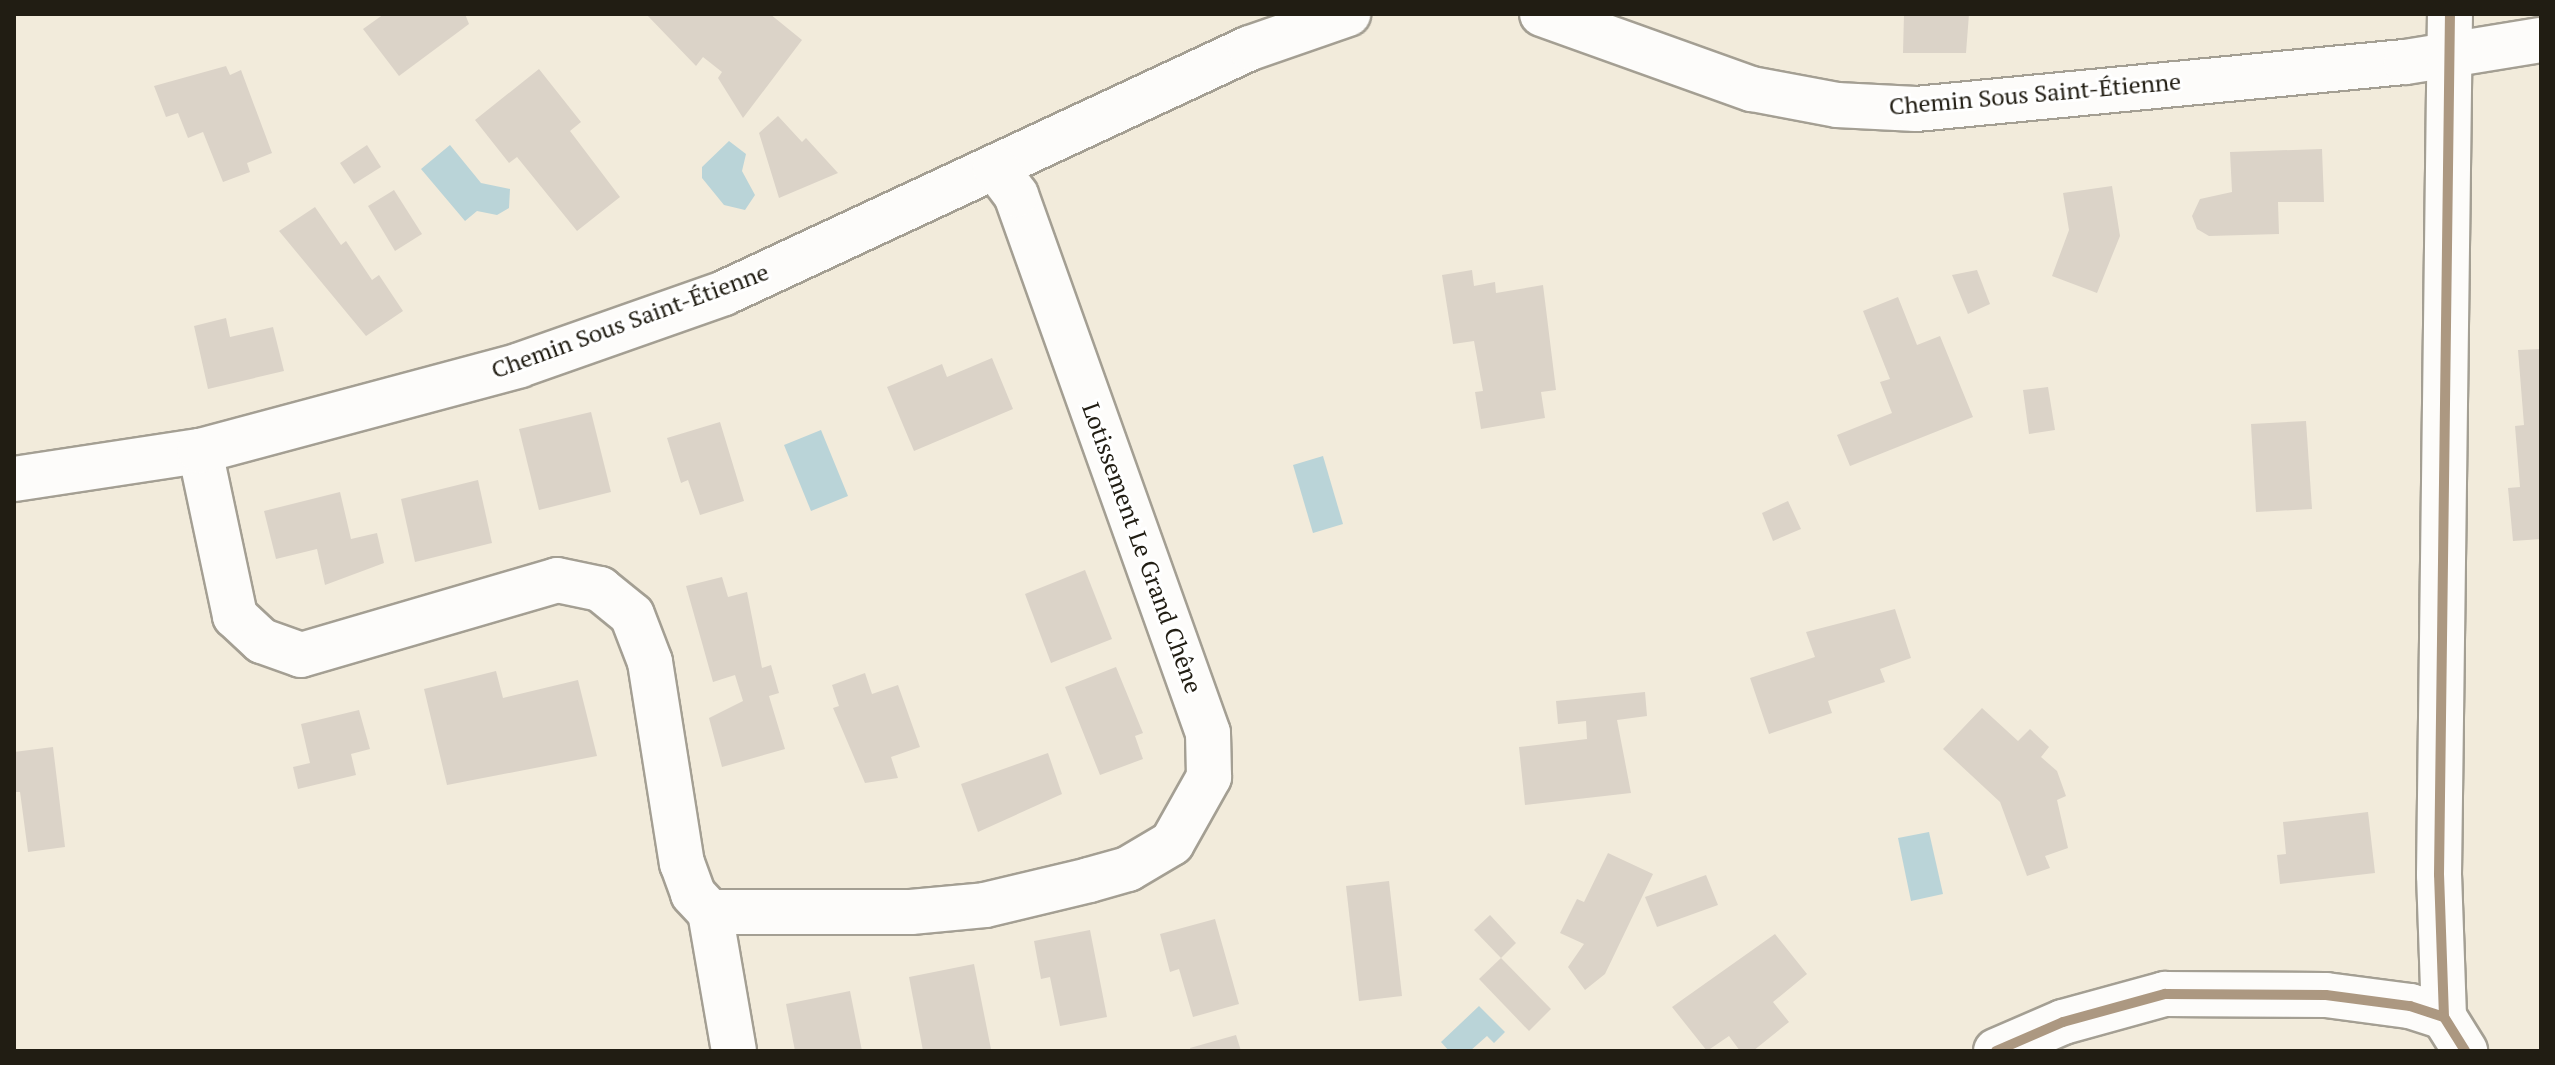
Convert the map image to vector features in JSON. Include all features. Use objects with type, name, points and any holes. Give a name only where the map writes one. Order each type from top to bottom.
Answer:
[{"type":"street","name":"Chemin Sous Saint-Étienne","points":[[14,479],[200,451],[520,365],[680,309],[1250,48],[1348,14]]},
{"type":"street","name":"Chemin Sous Saint-Étienne","points":[[1542,14],[1752,89],[1837,105],[1916,109],[2450,34],[2541,40]]},
{"type":"street","points":[[1996,1051],[2063,1022],[2165,994],[2326,995],[2454,1034],[2439,875],[2450,34]]},
{"type":"street","name":"Lotissement Le Grand Chêne","points":[[710,912],[926,911],[985,905],[1089,880],[1128,869],[1172,843],[1209,777],[1208,733],[1016,195],[995,167]]},
{"type":"street","points":[[200,451],[235,616],[262,641],[301,655],[557,580],[600,589],[632,615],[650,662],[682,863],[693,894],[710,912],[734,1051]]},
{"type":"water","points":[[729,141],[746,154],[742,171],[755,195],[745,210],[724,205],[702,178],[702,167]]},
{"type":"water","points":[[450,145],[481,183],[510,189],[509,208],[497,215],[477,211],[465,221],[421,169]]},
{"type":"water","points":[[821,430],[848,496],[811,511],[784,445]]},
{"type":"water","points":[[1323,456],[1343,524],[1313,533],[1293,465]]},
{"type":"water","points":[[1929,832],[1943,894],[1911,901],[1898,838]]},
{"type":"water","points":[[1479,1006],[1505,1032],[1494,1043],[1487,1036],[1470,1051],[1449,1051],[1441,1042]]},
{"type":"building","points":[[384,14],[465,14],[469,24],[399,76],[363,29]]},
{"type":"building","points":[[646,14],[770,14],[802,40],[743,118],[718,78],[722,72],[703,57],[696,66]]},
{"type":"building","points":[[1904,14],[1969,14],[1966,53],[1903,53]]},
{"type":"building","points":[[226,66],[230,75],[241,70],[272,153],[247,163],[250,172],[223,182],[203,132],[188,138],[178,113],[166,117],[154,86]]},
{"type":"building","points":[[539,69],[581,122],[570,131],[620,197],[577,231],[517,157],[509,163],[475,120]]},
{"type":"building","points":[[778,116],[802,142],[806,138],[838,173],[779,198],[759,133]]},
{"type":"building","points":[[367,145],[381,167],[354,184],[340,163]]},
{"type":"building","points":[[2322,149],[2324,202],[2278,202],[2279,234],[2209,236],[2197,229],[2192,216],[2200,199],[2232,192],[2230,152]]},
{"type":"building","points":[[2112,186],[2120,236],[2097,293],[2052,276],[2069,230],[2063,193]]},
{"type":"building","points":[[394,190],[422,234],[395,251],[368,206]]},
{"type":"building","points":[[315,207],[341,245],[346,241],[372,280],[379,275],[403,311],[366,336],[279,231]]},
{"type":"building","points":[[1472,270],[1474,286],[1495,282],[1496,293],[1543,285],[1556,390],[1541,392],[1545,418],[1481,429],[1475,392],[1483,391],[1474,341],[1453,344],[1442,275]]},
{"type":"building","points":[[1977,270],[1990,304],[1968,314],[1952,275]]},
{"type":"building","points":[[1898,297],[1917,345],[1940,336],[1973,417],[1850,466],[1837,435],[1892,413],[1880,382],[1890,379],[1863,311]]},
{"type":"building","points":[[226,318],[230,337],[273,327],[284,371],[208,389],[194,326]]},
{"type":"building","points":[[2541,349],[2541,539],[2513,541],[2508,488],[2520,487],[2515,426],[2524,425],[2518,350]]},
{"type":"building","points":[[992,358],[1013,409],[914,451],[887,387],[942,364],[947,377]]},
{"type":"building","points":[[2048,387],[2055,430],[2029,434],[2023,390]]},
{"type":"building","points":[[591,412],[611,492],[539,510],[519,429]]},
{"type":"building","points":[[2306,421],[2312,509],[2256,512],[2251,424]]},
{"type":"building","points":[[720,422],[744,501],[700,515],[688,480],[681,483],[667,438]]},
{"type":"building","points":[[478,480],[492,543],[415,562],[401,499]]},
{"type":"building","points":[[340,492],[351,539],[377,533],[384,563],[325,585],[317,549],[276,559],[264,511]]},
{"type":"building","points":[[1788,501],[1801,529],[1773,541],[1762,513]]},
{"type":"building","points":[[1085,570],[1112,639],[1051,663],[1025,594]]},
{"type":"building","points":[[722,577],[728,597],[747,592],[762,668],[771,665],[779,693],[769,696],[785,749],[722,767],[709,718],[743,701],[735,675],[713,682],[686,586]]},
{"type":"building","points":[[1895,609],[1911,658],[1880,669],[1885,682],[1828,701],[1832,713],[1769,734],[1750,678],[1815,657],[1806,632]]},
{"type":"building","points":[[1116,667],[1143,733],[1135,736],[1143,759],[1100,775],[1065,687]]},
{"type":"building","points":[[496,671],[503,698],[578,680],[597,756],[447,785],[424,689]]},
{"type":"building","points":[[865,673],[872,694],[898,685],[920,747],[891,757],[898,778],[865,783],[833,708],[839,706],[832,685]]},
{"type":"building","points":[[1645,692],[1647,716],[1617,720],[1631,793],[1525,805],[1519,747],[1587,739],[1586,721],[1558,724],[1556,701]]},
{"type":"building","points":[[1982,708],[2018,741],[2030,729],[2049,747],[2041,757],[2057,771],[2066,796],[2057,800],[2068,848],[2045,856],[2050,868],[2027,876],[2000,802],[1943,749]]},
{"type":"building","points":[[359,710],[370,749],[351,754],[356,775],[298,789],[293,767],[310,763],[301,724]]},
{"type":"building","points":[[53,747],[65,847],[28,852],[20,792],[14,792],[14,752]]},
{"type":"building","points":[[1048,753],[1062,794],[978,832],[961,784]]},
{"type":"building","points":[[2368,812],[2375,873],[2280,884],[2277,855],[2286,854],[2283,822]]},
{"type":"building","points":[[1608,853],[1653,874],[1605,974],[1585,990],[1568,967],[1584,944],[1560,933],[1577,899],[1584,902]]},
{"type":"building","points":[[1706,875],[1718,905],[1657,927],[1645,897]]},
{"type":"building","points":[[1389,881],[1402,996],[1359,1001],[1346,886]]},
{"type":"building","points":[[1490,915],[1516,943],[1501,958],[1474,930]]},
{"type":"building","points":[[1215,919],[1239,1004],[1193,1017],[1179,969],[1170,972],[1160,934]]},
{"type":"building","points":[[1090,930],[1107,1017],[1060,1026],[1050,977],[1041,979],[1034,941]]},
{"type":"building","points":[[1775,934],[1807,974],[1773,1002],[1789,1022],[1753,1051],[1740,1051],[1729,1036],[1707,1051],[1672,1007]]},
{"type":"building","points":[[1501,958],[1551,1009],[1529,1031],[1479,979]]},
{"type":"building","points":[[974,964],[991,1049],[923,1051],[909,977]]},
{"type":"building","points":[[850,991],[862,1051],[795,1051],[786,1004]]},
{"type":"building","points":[[1236,1035],[1241,1051],[1191,1051],[1190,1048]]},
{"type":"transit line","points":[[2444,1017],[2439,875],[2450,14]]},
{"type":"transit line","points":[[1996,1051],[2063,1022],[2165,994],[2326,995],[2410,1006],[2444,1017],[2465,1051]]}]
